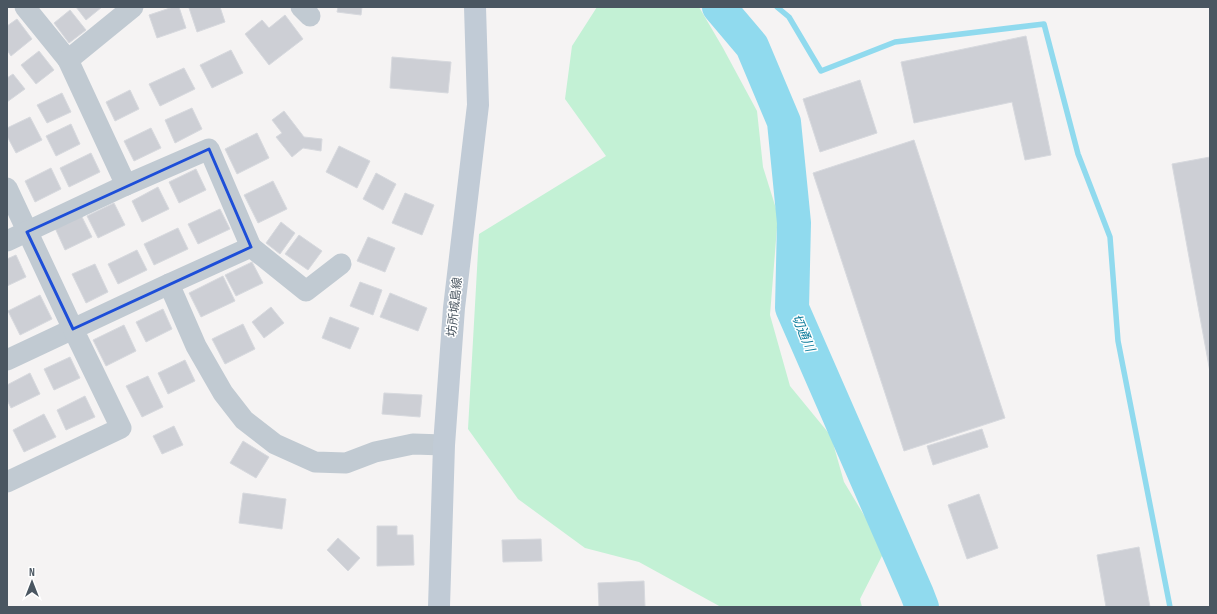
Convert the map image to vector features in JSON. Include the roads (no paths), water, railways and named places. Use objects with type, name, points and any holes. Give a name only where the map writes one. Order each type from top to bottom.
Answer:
[{"type":"main road","name":"坊所城島線","points":[[439,607],[444,445],[454,308],[478,105],[475,7]]},
{"type":"street","points":[[25,7],[68,60],[126,185]]},
{"type":"street","points":[[68,60],[131,7]]},
{"type":"street","points":[[7,241],[126,185],[209,150],[251,247],[306,291],[340,264]]},
{"type":"street","points":[[7,188],[121,428],[7,482]]},
{"type":"street","points":[[7,360],[251,247]]},
{"type":"street","points":[[169,284],[196,346],[223,393],[244,420],[275,444],[315,462],[346,463],[375,452],[413,444],[444,445]]},
{"type":"waterway","name":"切通川","points":[[719,7],[752,46],[784,122],[794,223],[792,308],[922,607]]},
{"type":"waterway","points":[[777,7],[789,17],[821,71],[895,42],[1044,24],[1078,154],[1110,237],[1118,341],[1170,607]]}]
